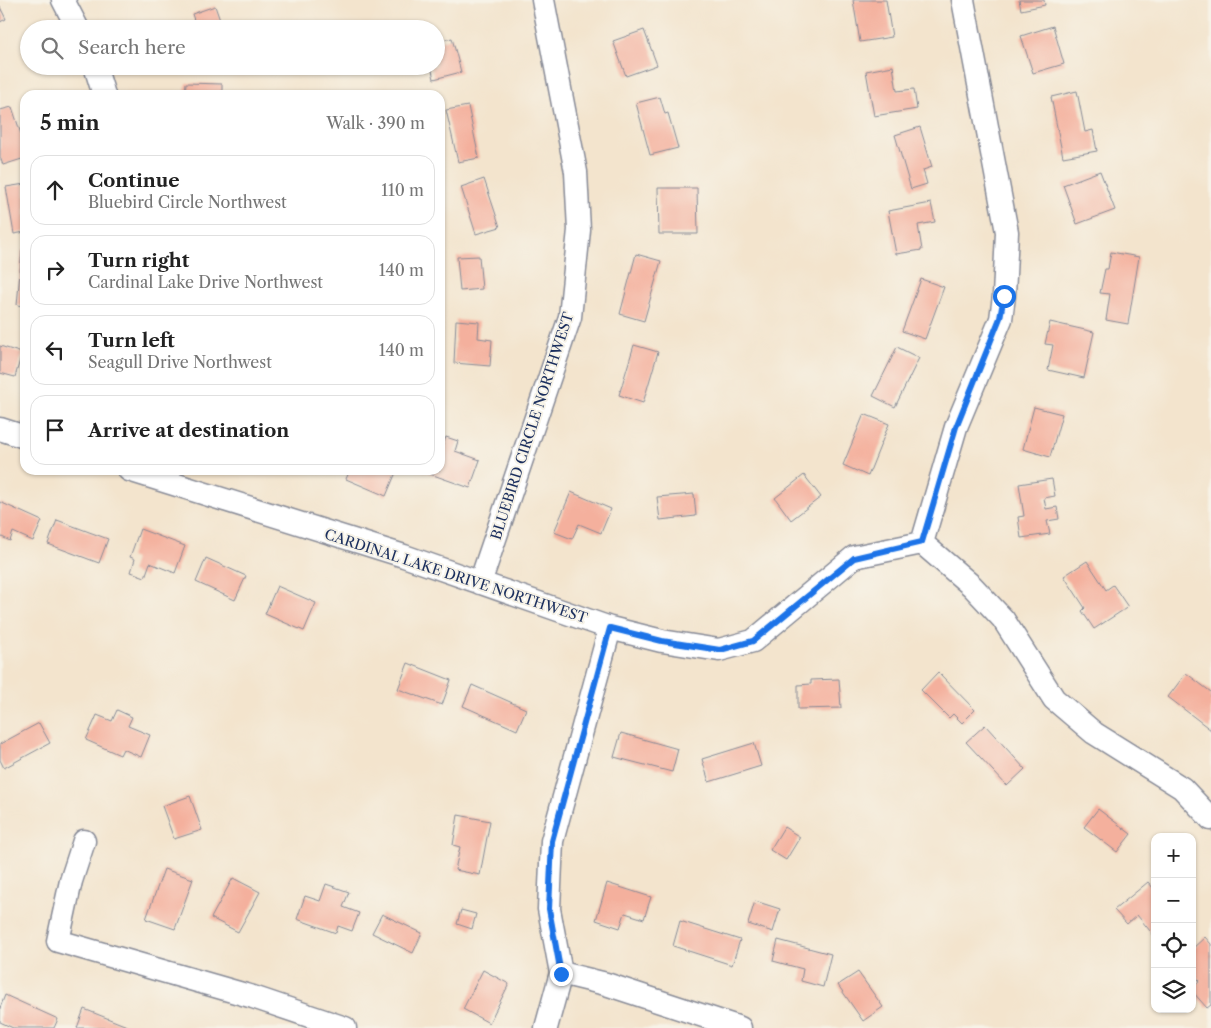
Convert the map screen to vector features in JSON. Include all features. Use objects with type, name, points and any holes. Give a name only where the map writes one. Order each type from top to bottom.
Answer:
[{"type":"street","points":[[63,0],[73,20]]},
{"type":"street","name":"BLUEBIRD CIRCLE NORTHWEST","points":[[480,583],[570,317],[579,230],[576,172],[543,0]]},
{"type":"street","points":[[963,0],[1007,232],[1004,296],[1000,318],[956,427],[922,542],[972,586],[1003,619],[1054,699],[1094,734],[1182,788],[1211,819]]},
{"type":"street","points":[[97,75],[102,90]]},
{"type":"street","points":[[0,429],[20,435]]},
{"type":"street","name":"CARDINAL LAKE DRIVE NORTHWEST","points":[[145,475],[404,556],[610,628],[662,641],[720,650],[753,641],[854,558],[922,542]]},
{"type":"street","points":[[546,1028],[561,974],[549,909],[552,841],[610,628]]},
{"type":"street","points":[[84,841],[71,882],[58,940],[253,998],[345,1028]]},
{"type":"street","points":[[561,974],[606,984],[740,1028]]},
{"type":"building","points":[[853,0],[886,0],[892,37],[860,42]]},
{"type":"building","points":[[1019,0],[1044,0],[1045,5],[1021,10]]},
{"type":"building","points":[[215,6],[220,20],[194,20],[192,14]]},
{"type":"building","points":[[0,7],[6,19],[0,22]]},
{"type":"building","points":[[1053,26],[1064,64],[1033,73],[1021,36]]},
{"type":"building","points":[[644,30],[657,65],[626,76],[613,41]]},
{"type":"building","points":[[452,38],[461,72],[434,79],[433,75],[445,75],[445,40]]},
{"type":"building","points":[[893,66],[897,91],[914,89],[917,109],[874,116],[866,71]]},
{"type":"building","points":[[186,83],[222,84],[222,90],[185,90]]},
{"type":"building","points":[[1077,91],[1085,132],[1093,130],[1097,151],[1063,157],[1051,97]]},
{"type":"building","points":[[660,97],[665,114],[668,113],[678,148],[650,155],[636,103]]},
{"type":"building","points":[[468,106],[479,158],[458,162],[446,110]]},
{"type":"building","points":[[12,107],[20,131],[20,160],[3,165],[0,157],[0,110]]},
{"type":"building","points":[[920,127],[932,167],[923,170],[927,184],[911,189],[895,135]]},
{"type":"building","points":[[1100,171],[1115,210],[1077,224],[1063,185]]},
{"type":"building","points":[[484,179],[500,227],[476,234],[461,187]]},
{"type":"building","points":[[20,185],[20,233],[14,234],[6,187]]},
{"type":"building","points":[[658,188],[697,188],[698,234],[659,234]]},
{"type":"building","points":[[931,203],[935,222],[918,225],[922,250],[896,254],[888,211]]},
{"type":"building","points":[[1111,252],[1139,257],[1128,324],[1106,320],[1110,294],[1100,293],[1105,269],[1108,269]]},
{"type":"building","points":[[636,254],[661,261],[644,321],[620,314]]},
{"type":"building","points":[[479,256],[482,289],[460,291],[457,257]]},
{"type":"building","points":[[20,272],[20,305],[17,305]]},
{"type":"building","points":[[921,279],[944,287],[925,339],[902,331]]},
{"type":"building","points":[[456,320],[479,322],[478,338],[492,340],[490,366],[454,363]]},
{"type":"building","points":[[1050,322],[1094,332],[1084,378],[1048,370],[1053,345],[1045,344]]},
{"type":"building","points":[[634,345],[658,352],[643,403],[619,395]]},
{"type":"building","points":[[0,346],[20,352],[15,377],[0,373]]},
{"type":"building","points":[[897,347],[919,358],[895,407],[873,396]]},
{"type":"building","points":[[1034,407],[1062,414],[1050,457],[1023,449]]},
{"type":"building","points":[[864,414],[889,424],[868,476],[843,465]]},
{"type":"building","points":[[446,437],[458,441],[455,451],[480,460],[470,488],[433,475],[445,475]]},
{"type":"building","points":[[348,475],[395,475],[386,496],[346,479]]},
{"type":"building","points":[[804,475],[821,497],[791,520],[775,498]]},
{"type":"building","points":[[1052,479],[1055,496],[1044,498],[1046,509],[1057,507],[1059,519],[1047,521],[1050,534],[1021,538],[1018,517],[1024,516],[1019,484]]},
{"type":"building","points":[[571,492],[611,509],[601,533],[579,524],[572,539],[554,532]]},
{"type":"building","points":[[694,494],[696,516],[660,520],[657,497]]},
{"type":"building","points":[[0,502],[42,521],[33,541],[13,532],[10,541],[0,536]]},
{"type":"building","points":[[57,520],[108,539],[99,563],[48,544]]},
{"type":"building","points":[[140,529],[185,546],[175,573],[150,563],[145,577],[131,572],[135,559],[130,557]]},
{"type":"building","points":[[206,558],[246,576],[235,600],[196,582]]},
{"type":"building","points":[[1087,561],[1106,590],[1113,585],[1128,607],[1094,629],[1082,611],[1085,608],[1064,576]]},
{"type":"building","points":[[277,586],[316,603],[304,631],[265,614]]},
{"type":"building","points":[[408,663],[451,680],[442,705],[398,689]]},
{"type":"building","points":[[938,672],[975,710],[962,723],[953,714],[949,718],[921,690]]},
{"type":"building","points":[[1186,673],[1211,692],[1211,730],[1168,697]]},
{"type":"building","points":[[839,679],[841,708],[798,709],[798,685],[811,684],[811,680]]},
{"type":"building","points":[[472,685],[526,709],[517,730],[463,706]]},
{"type":"building","points":[[117,710],[132,717],[128,726],[150,735],[141,757],[123,749],[120,755],[86,740],[97,715],[112,721]]},
{"type":"building","points":[[39,723],[50,743],[4,768],[0,760],[0,744]]},
{"type":"building","points":[[985,725],[1025,769],[1007,786],[966,742]]},
{"type":"building","points":[[621,733],[678,749],[672,772],[614,757]]},
{"type":"building","points":[[754,743],[761,766],[709,782],[702,759]]},
{"type":"building","points":[[190,796],[202,830],[174,839],[162,806]]},
{"type":"building","points":[[1098,809],[1131,834],[1117,852],[1084,827]]},
{"type":"building","points":[[458,815],[490,821],[480,875],[455,870],[460,847],[453,845]]},
{"type":"building","points":[[784,827],[800,837],[786,860],[770,850]]},
{"type":"building","points":[[164,869],[193,879],[175,929],[146,919]]},
{"type":"building","points":[[233,878],[260,892],[238,932],[211,918]]},
{"type":"building","points":[[1148,882],[1151,885],[1151,932],[1137,915],[1127,924],[1114,910]]},
{"type":"building","points":[[607,883],[651,897],[644,919],[625,913],[620,928],[596,920]]},
{"type":"building","points":[[326,884],[349,892],[343,907],[359,913],[352,931],[338,926],[336,933],[297,919],[305,896],[320,901]]},
{"type":"building","points":[[755,901],[780,909],[773,932],[748,924]]},
{"type":"building","points":[[461,910],[476,914],[472,929],[457,924]]},
{"type":"building","points":[[382,914],[422,933],[413,953],[372,933]]},
{"type":"building","points":[[680,921],[740,940],[732,965],[673,946]]},
{"type":"building","points":[[1205,937],[1211,944],[1211,1005],[1207,1008],[1196,996],[1196,984],[1200,981],[1196,977],[1196,945]]},
{"type":"building","points":[[778,940],[831,954],[823,987],[801,981],[803,969],[773,961]]},
{"type":"building","points":[[483,970],[509,984],[489,1023],[463,1009]]},
{"type":"building","points":[[858,972],[883,1007],[863,1021],[838,985]]},
{"type":"building","points":[[5,995],[58,1019],[54,1028],[13,1028],[0,1022],[0,1008]]},
{"type":"building","points":[[84,1009],[132,1028],[77,1028]]},
{"type":"route","points":[[561,974],[549,909],[552,841],[610,628],[662,641],[720,650],[753,641],[854,558],[922,542],[956,427],[1000,318],[1004,296]]}]
